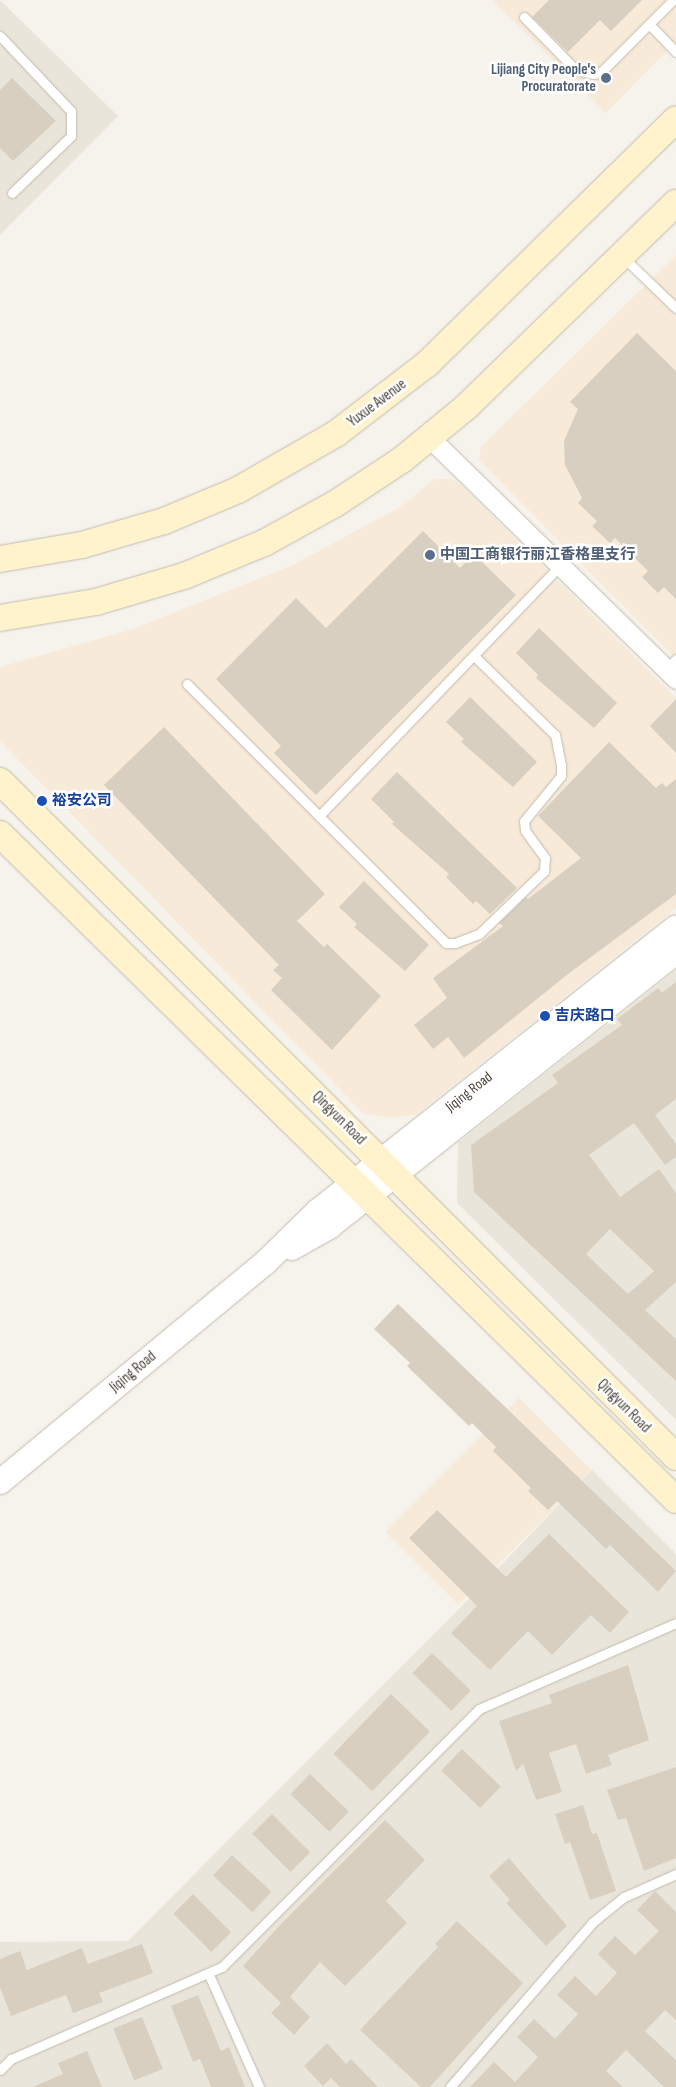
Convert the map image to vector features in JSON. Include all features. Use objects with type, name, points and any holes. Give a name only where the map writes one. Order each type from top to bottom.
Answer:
[{"type":"main road","name":"Yuxue Avenue","points":[[0,559],[82,545],[164,521],[238,490],[337,433],[427,364],[676,119]]},
{"type":"main road","points":[[0,618],[62,609],[131,593],[226,560],[335,504],[430,438],[466,408],[676,202]]},
{"type":"main road","name":"Qingyun Road","points":[[0,781],[676,1457]]},
{"type":"main road","name":"Qingyun Road","points":[[0,834],[676,1500]]},
{"type":"street","points":[[430,438],[560,566],[673,669]]},
{"type":"street","name":"Jiqing Road","points":[[0,1482],[266,1262],[317,1212],[361,1190],[676,927]]},
{"type":"street","name":"Jiqing Road","points":[[388,1168],[676,952]]},
{"type":"lane","points":[[524,17],[576,70],[586,74],[601,72],[673,0]]},
{"type":"lane","points":[[648,24],[676,52]]},
{"type":"lane","points":[[0,36],[71,111],[71,136],[12,193]]},
{"type":"lane","points":[[622,257],[676,308]]},
{"type":"lane","points":[[319,816],[560,566]]},
{"type":"lane","points":[[187,684],[446,943],[463,942],[479,934],[544,871],[546,858],[528,834],[524,821],[560,776],[558,744],[555,735],[474,656]]},
{"type":"lane","points":[[0,2070],[10,2059],[209,1975],[222,1967],[479,1708],[676,1623]]},
{"type":"lane","points":[[450,2087],[594,1922],[624,1897],[676,1874]]},
{"type":"lane","points":[[209,1975],[259,2087]]},
{"type":"shaded area","points":[[0,0],[118,116],[0,235]]},
{"type":"shaded area","name":"Lijiang City People's Procuratorate","points":[[492,0],[676,0],[676,42],[606,113]]},
{"type":"shaded area","points":[[676,255],[676,659],[479,460],[481,447]]},
{"type":"shaded area","points":[[435,479],[451,479],[460,484],[676,698],[676,908],[417,1114],[389,1118],[363,1113],[0,741],[0,667],[133,629],[293,565],[400,507]]},
{"type":"shaded area","points":[[676,970],[676,1420],[457,1203],[458,1143]]},
{"type":"shaded area","points":[[519,1398],[592,1471],[458,1604],[385,1532]]},
{"type":"shaded area","points":[[592,1470],[676,1554],[676,2087],[0,2087],[0,1942],[128,1941],[462,1606]]},
{"type":"building","points":[[549,0],[642,0],[611,31],[600,20],[568,52],[532,17]]},
{"type":"building","points":[[12,78],[56,121],[13,161],[0,148],[0,90]]},
{"type":"building","points":[[637,333],[676,371],[676,599],[664,587],[658,593],[642,577],[648,571],[615,538],[610,543],[592,526],[597,521],[578,503],[582,498],[565,465],[564,441],[578,409],[570,402]]},
{"type":"building","points":[[423,531],[460,568],[474,554],[516,595],[316,795],[274,753],[281,746],[216,679],[296,598],[326,628]]},
{"type":"building","points":[[539,628],[617,703],[594,728],[536,678],[538,675],[516,653]]},
{"type":"building","points":[[470,697],[537,762],[513,787],[461,742],[464,739],[446,722]]},
{"type":"building","points":[[676,699],[676,753],[650,726]]},
{"type":"building","points":[[164,727],[325,894],[297,921],[324,947],[327,944],[381,996],[332,1050],[271,990],[282,978],[273,970],[279,965],[104,785]]},
{"type":"building","points":[[609,742],[656,788],[662,783],[666,787],[676,779],[676,894],[568,974],[464,1058],[448,1037],[433,1049],[414,1025],[447,998],[433,978],[503,926],[499,923],[526,897],[528,899],[581,858],[538,816]]},
{"type":"building","points":[[397,772],[517,888],[490,914],[476,901],[473,904],[446,877],[449,874],[392,824],[394,822],[371,799]]},
{"type":"building","points":[[364,881],[429,945],[405,971],[354,927],[357,924],[339,907]]},
{"type":"building","points":[[676,982],[676,1099],[655,1115],[676,1144],[676,1157],[665,1165],[634,1123],[589,1155],[620,1197],[659,1169],[676,1193],[676,1282],[645,1310],[676,1339],[676,1381],[474,1192],[471,1145],[558,1083],[552,1075],[622,1025],[617,1019],[658,988],[662,993]],"holes":[[[610,1229],[654,1271],[628,1294],[586,1254]]]},
{"type":"building","points":[[398,1304],[676,1571],[658,1592],[610,1545],[606,1549],[557,1501],[548,1510],[528,1491],[531,1488],[493,1451],[496,1447],[472,1423],[469,1426],[407,1366],[410,1363],[374,1329]]},
{"type":"building","points":[[437,1510],[506,1577],[549,1534],[629,1612],[610,1633],[591,1615],[552,1655],[528,1631],[490,1670],[451,1633],[477,1606],[409,1538]]},
{"type":"building","points":[[432,1653],[471,1691],[451,1711],[413,1673]]},
{"type":"building","points":[[628,1665],[649,1740],[608,1755],[612,1765],[586,1774],[576,1744],[549,1753],[562,1792],[536,1800],[523,1764],[516,1771],[499,1721],[552,1703],[549,1695]]},
{"type":"building","points":[[391,1694],[430,1732],[372,1791],[333,1754]]},
{"type":"building","points":[[462,1749],[501,1787],[480,1808],[441,1771]]},
{"type":"building","points":[[676,1767],[676,1858],[644,1871],[626,1818],[618,1820],[607,1790]]},
{"type":"building","points":[[310,1774],[349,1812],[329,1832],[291,1794]]},
{"type":"building","points":[[583,1805],[592,1834],[597,1833],[616,1891],[590,1900],[570,1842],[565,1844],[555,1814]]},
{"type":"building","points":[[272,1814],[310,1852],[290,1872],[252,1834]]},
{"type":"building","points":[[385,1820],[425,1860],[386,1901],[407,1923],[345,1986],[320,1962],[290,1997],[310,2017],[294,2035],[271,2013],[281,2003],[243,1966],[281,1924]]},
{"type":"building","points":[[232,1855],[271,1892],[252,1912],[213,1875]]},
{"type":"building","points":[[509,1858],[567,1926],[546,1946],[506,1903],[510,1900],[489,1876]]},
{"type":"building","points":[[655,1891],[676,1912],[676,2020],[665,2010],[645,2031],[676,2060],[676,2087],[664,2087],[626,2050],[606,2071],[623,2087],[470,2087],[494,2062],[515,2082],[538,2057],[517,2037],[534,2019],[555,2039],[578,2014],[557,1995],[575,1976],[596,1996],[617,1973],[598,1954],[615,1936],[635,1955],[659,1931],[637,1910]]},
{"type":"building","points":[[193,1894],[231,1932],[211,1952],[173,1914]]},
{"type":"building","points":[[457,1921],[523,1983],[430,2087],[421,2087],[360,2030],[438,1947],[435,1944]]},
{"type":"building","points":[[142,1944],[153,1973],[99,1993],[103,2002],[73,2013],[66,1995],[11,2016],[0,1987],[0,1959],[20,1951],[27,1970],[82,1948],[88,1964]]},
{"type":"building","points":[[198,1995],[221,2051],[229,2047],[245,2087],[211,2087],[200,2059],[193,2062],[171,2006]]},
{"type":"building","points":[[142,2017],[163,2069],[134,2081],[113,2029]]},
{"type":"building","points":[[327,2043],[346,2064],[351,2059],[378,2087],[340,2087],[331,2078],[323,2086],[304,2066]]},
{"type":"building","points":[[87,2051],[102,2087],[33,2087],[63,2074],[58,2063]]},
{"type":"place","name":"Lijiang City People's Procuratorate","points":[[606,78]]},
{"type":"place","name":"中国工商银行丽江香格里支行","points":[[430,555]]},
{"type":"place","name":"裕安公司","points":[[42,801]]},
{"type":"place","name":"吉庆路口","points":[[545,1016]]}]
